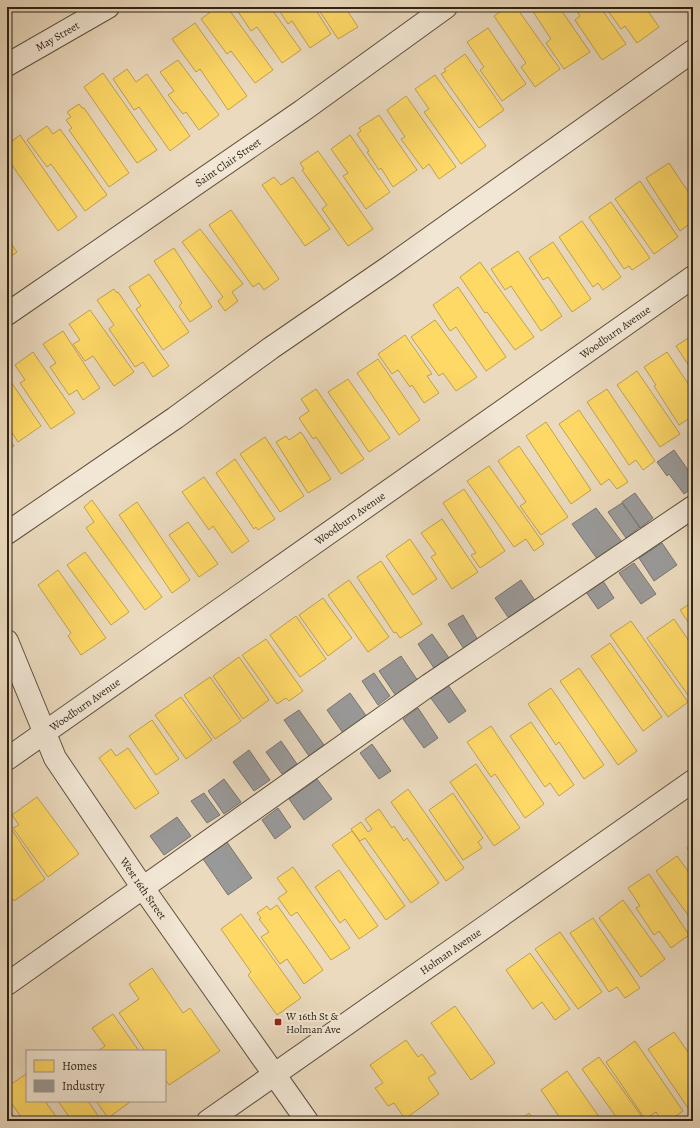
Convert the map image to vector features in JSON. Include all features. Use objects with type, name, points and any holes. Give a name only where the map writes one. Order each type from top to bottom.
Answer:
[{"type":"street","name":"May Street","points":[[7,65],[108,7]]},
{"type":"street","name":"Saint Clair Street","points":[[7,314],[302,111],[446,7]]},
{"type":"street","points":[[7,533],[175,418],[271,348],[389,267],[693,51]]},
{"type":"street","name":"Woodburn Avenue","points":[[7,759],[693,277]]},
{"type":"street","points":[[7,984],[429,685],[693,507]]},
{"type":"street","name":"West 16th Street","points":[[7,641],[55,758],[143,888],[307,1121]]},
{"type":"street","name":"Holman Avenue","points":[[208,1121],[693,781]]},
{"type":"building: Homes","points":[[217,7],[227,7],[273,70],[255,83],[231,51],[227,54],[201,19]]},
{"type":"building: Homes","points":[[240,7],[270,7],[301,50],[282,63],[257,27],[251,31],[237,10]]},
{"type":"building: Homes","points":[[277,7],[314,7],[331,34],[310,48],[292,21],[288,24]]},
{"type":"building: Homes","points":[[317,7],[345,7],[358,27],[338,39]]},
{"type":"building: Homes","points":[[507,7],[516,7],[560,69],[535,87],[521,67],[526,63],[494,16]]},
{"type":"building: Homes","points":[[530,7],[559,7],[590,52],[564,69],[546,43],[551,39]]},
{"type":"building: Homes","points":[[574,7],[600,7],[626,44],[602,60],[575,20],[580,16]]},
{"type":"building: Homes","points":[[645,7],[659,27],[637,43],[625,26],[621,29],[606,8]]},
{"type":"building: Homes","points":[[195,23],[247,96],[228,110],[200,69],[196,72],[172,39]]},
{"type":"building: Homes","points":[[488,28],[526,84],[502,101],[480,70],[484,67],[467,42]]},
{"type":"building: Homes","points":[[465,54],[504,110],[479,128],[441,74],[446,71],[444,69]]},
{"type":"building: Homes","points":[[178,60],[219,115],[199,130],[186,112],[183,114],[168,95],[174,91],[160,72]]},
{"type":"building: Homes","points":[[127,69],[136,82],[147,74],[190,136],[170,151],[139,107],[134,110],[113,79]]},
{"type":"building: Homes","points":[[103,73],[157,150],[137,163],[84,87]]},
{"type":"building: Homes","points":[[435,75],[486,146],[461,164],[424,112],[429,109],[415,89]]},
{"type":"building: Homes","points":[[406,96],[456,167],[439,179],[429,164],[423,169],[401,139],[405,137],[387,110]]},
{"type":"building: Homes","points":[[79,104],[82,108],[84,108],[129,173],[109,187],[69,130],[72,128],[66,120],[71,117],[67,112]]},
{"type":"building: Homes","points":[[379,115],[417,170],[393,187],[381,168],[379,170],[367,152],[369,151],[357,134],[361,131],[359,128]]},
{"type":"building: Homes","points":[[47,126],[53,134],[60,129],[107,195],[85,211],[51,164],[47,167],[27,140]]},
{"type":"building: Homes","points":[[20,135],[77,217],[58,231],[7,158],[7,145]]},
{"type":"building: Homes","points":[[350,135],[390,192],[366,209],[343,176],[348,173],[331,149]]},
{"type":"building: Homes","points":[[318,151],[373,229],[348,246],[322,209],[327,205],[302,170],[304,169],[300,163]]},
{"type":"building: Homes","points":[[669,163],[693,199],[693,227],[690,229],[688,225],[680,231],[646,178]]},
{"type":"building: Homes","points":[[274,177],[281,185],[293,177],[330,229],[305,246],[262,185]]},
{"type":"building: Homes","points":[[640,181],[678,237],[654,254],[615,199]]},
{"type":"building: Homes","points":[[611,202],[650,258],[632,270],[629,266],[624,269],[589,217]]},
{"type":"building: Homes","points":[[231,210],[279,279],[264,290],[259,283],[253,287],[209,225]]},
{"type":"building: Homes","points":[[582,221],[621,277],[603,290],[598,283],[593,287],[559,237]]},
{"type":"building: Homes","points":[[200,229],[243,284],[232,292],[238,301],[225,311],[218,301],[223,297],[182,242]]},
{"type":"building: Homes","points":[[7,238],[17,252],[7,259]]},
{"type":"building: Homes","points":[[553,242],[591,299],[572,312],[548,277],[543,280],[529,258]]},
{"type":"building: Homes","points":[[174,248],[212,307],[190,322],[179,306],[182,303],[154,261]]},
{"type":"building: Homes","points":[[518,251],[562,316],[541,331],[511,286],[505,290],[491,269]]},
{"type":"building: Homes","points":[[480,262],[534,337],[515,350],[487,312],[485,313],[460,277]]},
{"type":"building: Homes","points":[[149,274],[189,332],[163,350],[136,309],[141,306],[129,287]]},
{"type":"building: Homes","points":[[458,287],[506,357],[486,371],[456,327],[450,331],[433,305]]},
{"type":"building: Homes","points":[[114,289],[117,293],[118,292],[169,366],[153,377],[143,362],[135,367],[109,329],[114,325],[97,300]]},
{"type":"building: Homes","points":[[90,310],[134,372],[114,386],[93,356],[85,361],[73,344],[80,340],[69,324]]},
{"type":"building: Homes","points":[[435,320],[477,377],[456,391],[443,373],[439,376],[411,337]]},
{"type":"building: Homes","points":[[63,331],[100,388],[83,400],[77,390],[69,395],[50,367],[56,363],[43,344]]},
{"type":"building: Homes","points":[[405,335],[432,374],[427,376],[439,393],[424,403],[412,385],[410,387],[398,370],[392,374],[378,354]]},
{"type":"building: Homes","points":[[693,335],[693,372],[676,346]]},
{"type":"building: Homes","points":[[33,352],[75,413],[51,429],[20,383],[25,380],[15,365]]},
{"type":"building: Homes","points":[[667,352],[693,391],[693,416],[679,425],[654,386],[656,385],[644,367]]},
{"type":"building: Homes","points":[[378,359],[420,420],[399,435],[357,373]]},
{"type":"building: Homes","points":[[637,371],[680,434],[660,447],[617,385]]},
{"type":"building: Homes","points":[[7,376],[41,426],[18,442],[7,425]]},
{"type":"building: Homes","points":[[348,379],[390,438],[369,452],[328,392]]},
{"type":"building: Homes","points":[[316,389],[364,459],[341,474],[316,437],[313,439],[299,418],[309,411],[301,399]]},
{"type":"building: Homes","points":[[607,389],[655,461],[643,470],[636,460],[629,465],[587,402]]},
{"type":"building: Homes","points":[[579,410],[628,482],[617,489],[609,479],[601,485],[559,424]]},
{"type":"building: Homes","points":[[546,422],[591,490],[571,504],[526,436]]},
{"type":"building: Homes","points":[[301,432],[331,479],[308,493],[276,442],[286,436],[289,440]]},
{"type":"building: Homes","points":[[7,436],[14,446],[7,450]]},
{"type":"building: Homes","points":[[265,437],[304,496],[280,512],[240,454]]},
{"type":"building: Homes","points":[[519,446],[568,517],[541,535],[520,506],[526,502],[498,461]]},
{"type":"building: Homes","points":[[235,459],[275,519],[258,530],[256,527],[254,529],[216,473]]},
{"type":"building: Homes","points":[[489,466],[544,544],[534,551],[526,539],[514,547],[467,481]]},
{"type":"building: Homes","points":[[204,477],[249,541],[232,553],[213,526],[209,530],[182,492]]},
{"type":"building: Homes","points":[[464,489],[505,551],[480,568],[471,555],[476,553],[443,503]]},
{"type":"building: Homes","points":[[92,500],[162,597],[145,610],[86,528],[94,522],[84,507]]},
{"type":"building: Homes","points":[[137,502],[190,580],[172,593],[119,515]]},
{"type":"building: Homes","points":[[442,519],[478,572],[452,589],[431,557],[436,554],[421,533]]},
{"type":"building: Homes","points":[[188,522],[218,564],[199,577],[169,535]]},
{"type":"building: Homes","points":[[410,539],[437,579],[413,595],[386,556]]},
{"type":"building: Homes","points":[[85,552],[129,612],[111,625],[67,565]]},
{"type":"building: Homes","points":[[381,561],[422,624],[400,638],[396,632],[394,633],[357,577]]},
{"type":"building: Homes","points":[[58,570],[106,638],[81,655],[68,636],[71,633],[38,585]]},
{"type":"building: Homes","points":[[349,580],[389,637],[368,652],[328,595]]},
{"type":"building: Homes","points":[[323,598],[352,638],[328,656],[299,615]]},
{"type":"building: Homes","points":[[693,602],[693,629],[680,610]]},
{"type":"building: Homes","points":[[296,616],[326,659],[300,677],[270,635]]},
{"type":"building: Homes","points":[[674,619],[693,647],[693,702],[647,638]]},
{"type":"building: Homes","points":[[631,621],[688,702],[668,717],[610,635]]},
{"type":"building: Homes","points":[[266,639],[303,691],[289,701],[286,698],[277,704],[242,655]]},
{"type":"building: Homes","points":[[610,643],[662,717],[643,731],[591,656]]},
{"type":"building: Homes","points":[[239,657],[269,700],[243,719],[213,676]]},
{"type":"building: Homes","points":[[579,668],[637,751],[618,765],[560,681]]},
{"type":"building: Homes","points":[[210,677],[241,721],[215,739],[184,695]]},
{"type":"building: Homes","points":[[551,688],[604,765],[584,779],[559,742],[556,745],[528,704]]},
{"type":"building: Homes","points":[[181,697],[212,740],[186,759],[155,715]]},
{"type":"building: Homes","points":[[152,720],[179,759],[156,775],[129,736]]},
{"type":"building: Homes","points":[[531,722],[574,785],[559,796],[550,783],[545,787],[510,736]]},
{"type":"building: Homes","points":[[491,726],[544,804],[525,818],[495,774],[491,777],[467,742]]},
{"type":"building: Homes","points":[[128,748],[159,793],[135,809],[99,758],[111,749],[116,756]]},
{"type":"building: Homes","points":[[476,764],[520,828],[494,846],[450,782]]},
{"type":"building: Homes","points":[[408,789],[464,868],[446,881],[391,802]]},
{"type":"building: Homes","points":[[453,793],[483,838],[478,842],[482,848],[463,860],[429,810]]},
{"type":"building: Homes","points":[[37,797],[79,854],[48,877],[13,828],[19,825],[12,815]]},
{"type":"building: Homes","points":[[379,809],[392,828],[394,826],[404,841],[407,838],[439,883],[411,903],[365,838],[360,841],[351,829],[361,822],[368,832],[372,829],[365,819]]},
{"type":"building: Homes","points":[[7,828],[10,832],[12,830],[45,879],[14,901],[7,891]]},
{"type":"building: Homes","points":[[352,831],[405,906],[386,920],[332,845]]},
{"type":"building: Homes","points":[[693,844],[693,857],[687,848]]},
{"type":"building: Homes","points":[[677,856],[693,878],[693,922],[656,871]]},
{"type":"building: Homes","points":[[293,867],[350,948],[331,960],[297,912],[291,916],[278,898],[287,892],[277,878]]},
{"type":"building: Homes","points":[[339,870],[378,926],[359,939],[345,919],[340,923],[315,887]]},
{"type":"building: Homes","points":[[649,874],[689,935],[671,948],[659,931],[654,935],[636,908],[640,906],[628,888]]},
{"type":"building: Homes","points":[[623,900],[665,959],[641,977],[599,918]]},
{"type":"building: Homes","points":[[277,905],[323,970],[304,984],[287,959],[280,964],[261,937],[269,932],[259,919],[261,918],[257,913],[267,906],[270,910]]},
{"type":"building: Homes","points":[[241,914],[301,998],[277,1015],[248,975],[251,972],[221,929]]},
{"type":"building: Homes","points":[[593,918],[640,988],[625,998],[617,987],[609,992],[570,933]]},
{"type":"building: Homes","points":[[560,932],[602,992],[578,1009],[535,949]]},
{"type":"building: Homes","points":[[530,953],[570,1009],[555,1020],[542,1002],[533,1009],[506,970]]},
{"type":"building: Homes","points":[[152,968],[183,1013],[190,1008],[220,1051],[169,1085],[166,1080],[166,1050],[144,1050],[119,1013],[139,999],[129,984]]},
{"type":"building: Homes","points":[[455,1006],[495,1063],[471,1080],[431,1023]]},
{"type":"building: Homes","points":[[113,1014],[138,1050],[99,1050],[105,1046],[92,1028]]},
{"type":"building: Homes","points":[[674,1032],[693,1059],[693,1108],[690,1111],[648,1049]]},
{"type":"building: Homes","points":[[406,1040],[418,1057],[422,1054],[436,1073],[428,1078],[439,1094],[405,1119],[394,1103],[388,1106],[375,1088],[383,1083],[370,1065]]},
{"type":"building: Homes","points":[[635,1041],[683,1111],[669,1121],[662,1121],[656,1112],[645,1119],[606,1062]]},
{"type":"building: Homes","points":[[599,1057],[645,1121],[619,1121],[582,1069]]},
{"type":"building: Homes","points":[[567,1071],[602,1121],[562,1121],[541,1090]]},
{"type":"building: Homes","points":[[26,1074],[26,1102],[46,1102],[59,1121],[24,1121],[7,1097],[7,1087]]},
{"type":"building: Homes","points":[[59,1102],[89,1102],[101,1120],[99,1121],[72,1121]]},
{"type":"building: Homes","points":[[97,1102],[130,1102],[108,1118]]},
{"type":"building: Homes","points":[[7,1107],[17,1121],[7,1121]]},
{"type":"building: Homes","points":[[529,1113],[535,1121],[518,1121]]},
{"type":"building: Industry","points":[[693,438],[693,449],[688,442]]},
{"type":"building: Industry","points":[[674,450],[693,477],[693,487],[684,494],[669,474],[667,476],[657,462]]},
{"type":"building: Industry","points":[[635,493],[653,518],[640,528],[622,502]]},
{"type":"building: Industry","points":[[622,503],[640,527],[626,538],[608,512]]},
{"type":"building: Industry","points":[[596,508],[622,542],[598,560],[572,524]]},
{"type":"building: Industry","points":[[662,543],[677,565],[654,581],[639,558]]},
{"type":"building: Industry","points":[[634,563],[656,594],[641,604],[619,573]]},
{"type":"building: Industry","points":[[521,580],[536,602],[510,620],[495,598]]},
{"type":"building: Industry","points":[[603,581],[614,598],[598,609],[586,592]]},
{"type":"building: Industry","points":[[463,615],[478,640],[464,649],[448,624]]},
{"type":"building: Industry","points":[[432,634],[449,658],[434,668],[418,644]]},
{"type":"building: Industry","points":[[401,656],[418,681],[396,696],[379,671]]},
{"type":"building: Industry","points":[[374,673],[390,696],[378,705],[362,681]]},
{"type":"building: Industry","points":[[448,685],[466,711],[449,723],[430,697]]},
{"type":"building: Industry","points":[[350,693],[367,717],[343,733],[327,710]]},
{"type":"building: Industry","points":[[418,708],[438,738],[424,748],[403,719]]},
{"type":"building: Industry","points":[[299,710],[324,745],[309,756],[284,720]]},
{"type":"building: Industry","points":[[281,741],[297,764],[282,774],[266,752]]},
{"type":"building: Industry","points":[[372,744],[391,771],[379,779],[360,753]]},
{"type":"building: Industry","points":[[249,750],[270,780],[254,791],[233,762]]},
{"type":"building: Industry","points":[[224,779],[241,802],[224,814],[208,791]]},
{"type":"building: Industry","points":[[317,779],[332,799],[304,820],[289,799]]},
{"type":"building: Industry","points":[[204,793],[220,815],[207,823],[191,801]]},
{"type":"building: Industry","points":[[278,808],[291,827],[275,839],[262,820]]},
{"type":"building: Industry","points":[[177,817],[191,836],[164,855],[150,836]]},
{"type":"building: Industry","points":[[227,842],[252,878],[228,895],[203,859]]},
{"type":"place","name":"W 16th St & Holman Ave","points":[[278,1022]]}]
